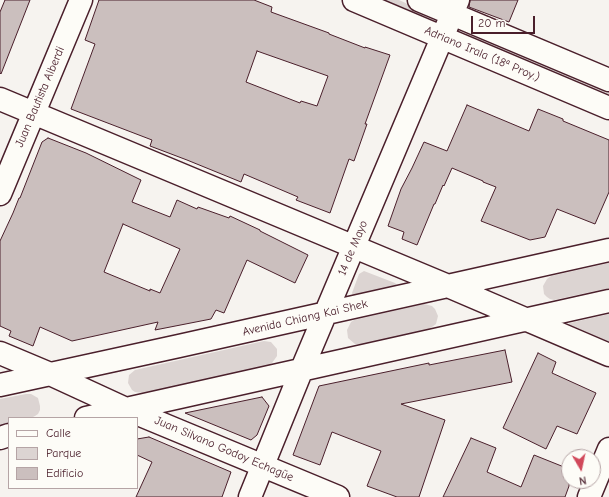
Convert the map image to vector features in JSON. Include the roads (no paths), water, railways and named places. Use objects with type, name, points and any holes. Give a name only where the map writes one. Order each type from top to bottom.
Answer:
[{"type":"street","name":"Juan Bautista Alberdi","points":[[0,194],[81,0]]},
{"type":"street","name":"Adriano Irala (18ª Proy.)","points":[[354,0],[609,108]]},
{"type":"street","name":"Adriano Irala (18ª Proy.)","points":[[419,0],[455,7],[609,80]]},
{"type":"street","name":"14 de Mayo","points":[[250,497],[302,369],[455,7]]},
{"type":"street","points":[[0,99],[448,286],[609,355]]},
{"type":"street","name":"Avenida Chiang Kai Shek","points":[[0,385],[609,250]]},
{"type":"street","points":[[90,417],[609,300]]},
{"type":"street","name":"Juan Silvano Godoy Echagüe","points":[[0,353],[126,409],[338,497]]},
{"type":"street","points":[[589,497],[609,449]]}]
